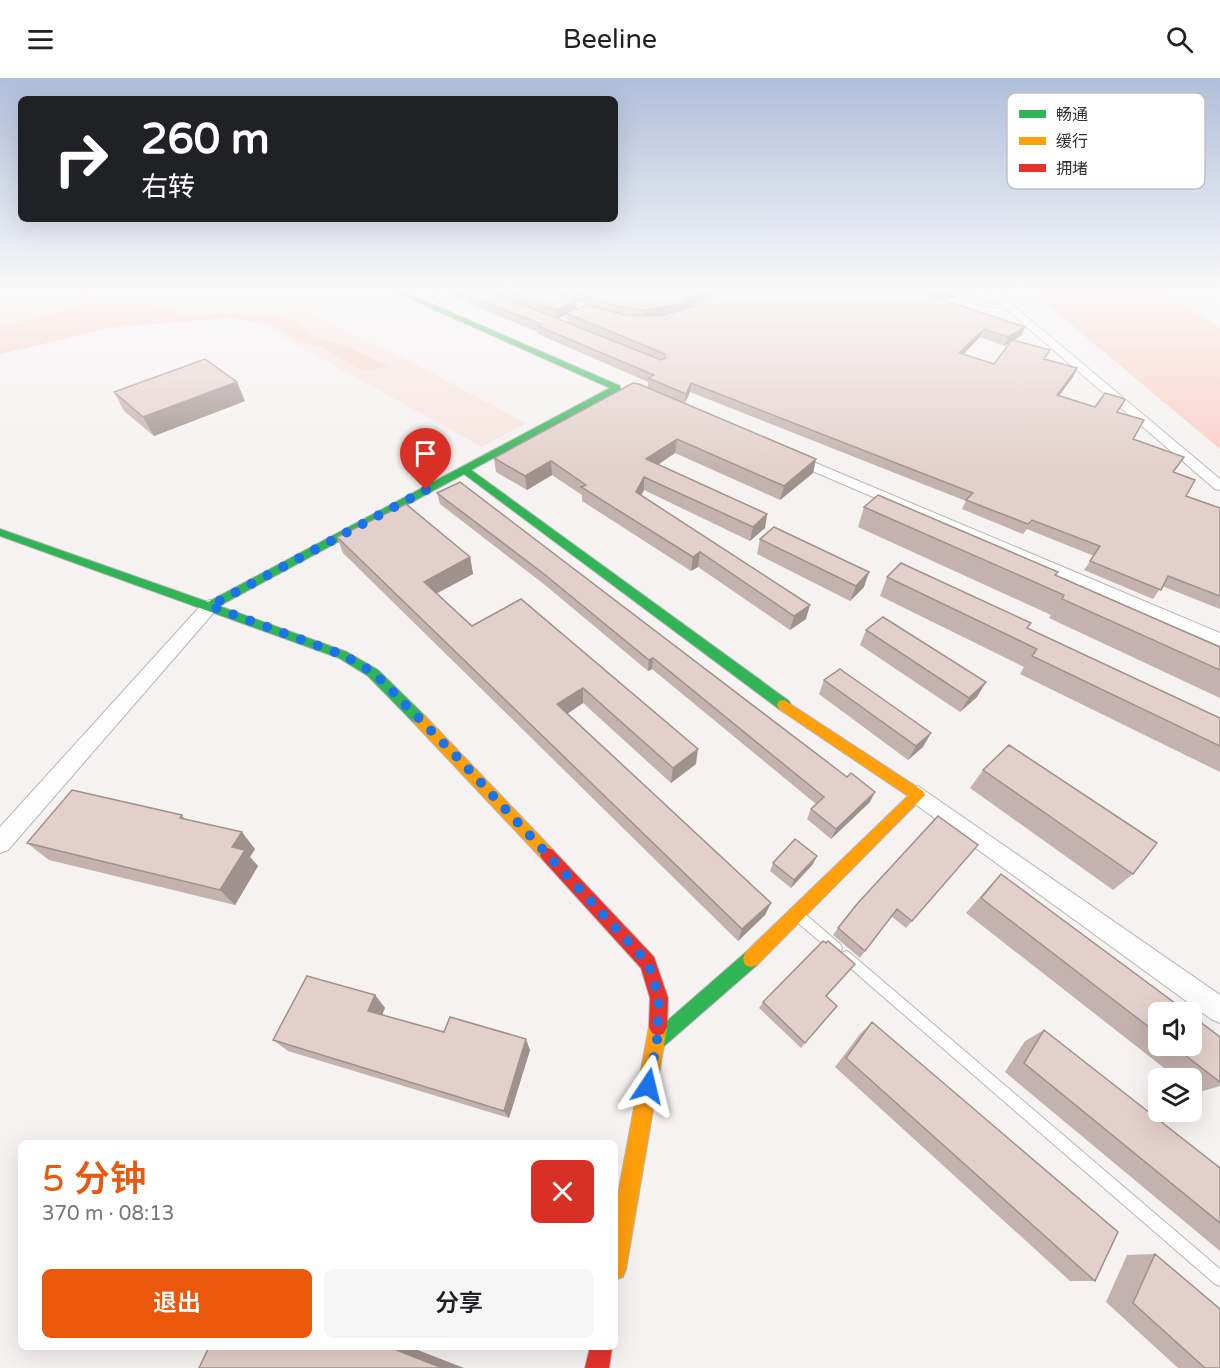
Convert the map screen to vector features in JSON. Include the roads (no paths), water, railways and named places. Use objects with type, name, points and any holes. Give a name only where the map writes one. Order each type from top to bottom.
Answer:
[{"type":"street","points":[[534,351],[617,388],[633,391]]},
{"type":"street","points":[[1062,351],[1220,486]]},
{"type":"street","points":[[0,843],[210,606],[617,388]]},
{"type":"street","points":[[772,448],[1220,640]]},
{"type":"street","points":[[465,470],[801,717],[918,795],[1220,1010]]},
{"type":"street","points":[[0,532],[343,655],[374,673],[458,758],[648,963],[659,998],[657,1041],[618,1253]]},
{"type":"street","points":[[657,1041],[710,997],[799,916],[918,795]]},
{"type":"street","points":[[597,1368],[600,1350]]},
{"type":"lane","points":[[799,916],[1220,1280]]}]
